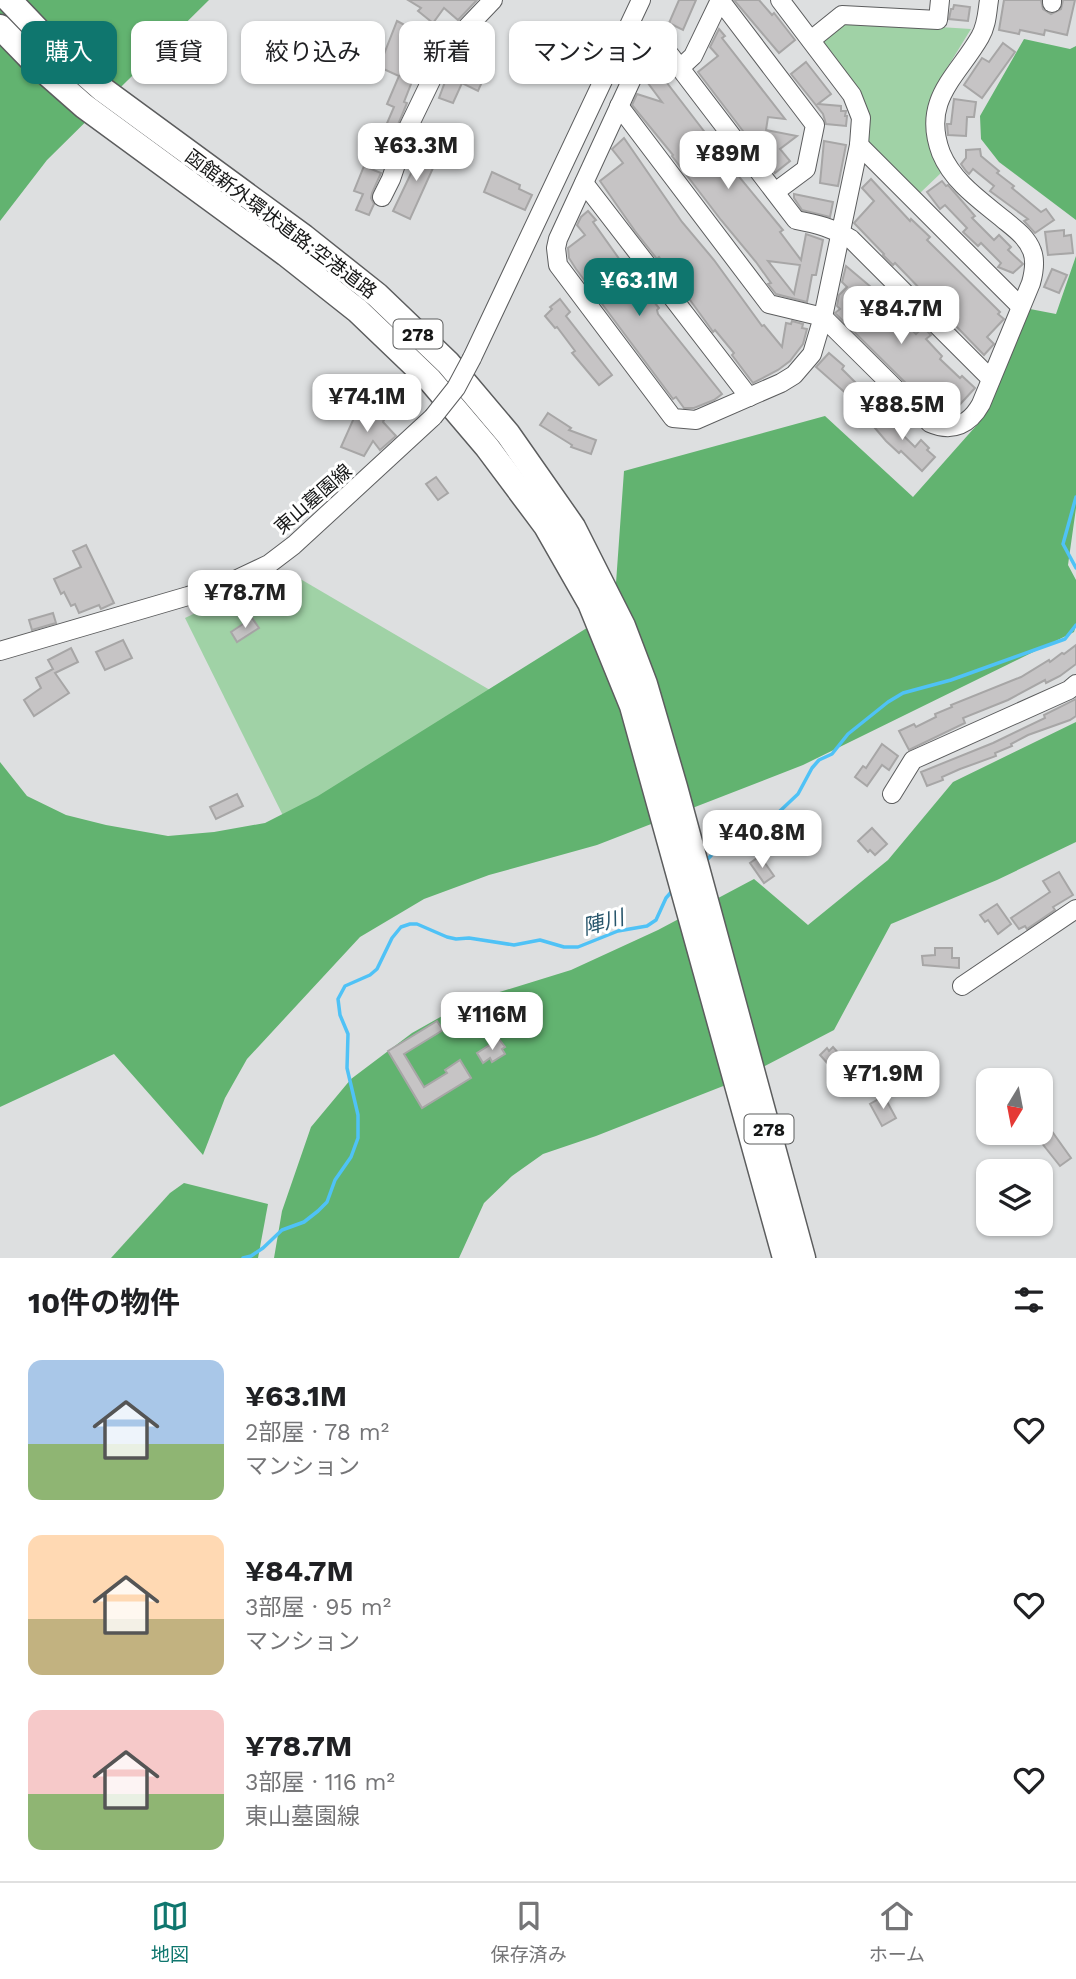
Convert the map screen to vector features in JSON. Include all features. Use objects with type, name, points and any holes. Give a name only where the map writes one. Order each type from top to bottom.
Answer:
[{"type":"highway","name":"函館新外環状道路;空港道路","points":[[9,0],[52,45],[102,89],[304,237],[377,295],[448,363],[509,433],[573,527],[623,626],[645,684],[666,790],[726,1004],[803,1258]]},
{"type":"highway","name":"函館新外環状道路;空港道路","points":[[0,27],[34,62],[94,114],[286,254],[358,312],[430,380],[487,447],[546,526],[590,603],[666,790]]},
{"type":"highway","name":"函館新外環状道路;空港道路","points":[[726,1004],[785,1258]]},
{"type":"street","points":[[382,197],[391,179],[405,134],[440,62],[452,43],[493,0]]},
{"type":"street","name":"東山墓園線","points":[[0,651],[209,589],[268,564],[294,545],[433,417],[456,388],[472,358],[641,0]]},
{"type":"street","points":[[680,68],[693,56],[720,0],[815,125],[806,169],[775,192]]},
{"type":"street","points":[[780,0],[856,102],[862,125],[859,145],[840,232],[823,317],[816,346],[801,369],[781,383],[696,421],[673,418],[558,265],[558,239],[648,44],[670,55],[796,220],[827,226],[840,232],[851,239],[991,379]]},
{"type":"street","points":[[811,40],[842,15],[938,20],[940,0]]},
{"type":"street","points":[[619,106],[769,304],[823,317],[930,423],[940,427],[957,426],[972,418],[981,404],[1033,275],[1034,258],[1029,244],[962,185],[947,164],[936,131],[936,113],[942,92],[980,38],[989,0]]},
{"type":"street","points":[[859,145],[1020,306]]},
{"type":"street","points":[[584,183],[748,397]]},
{"type":"street","points":[[892,794],[912,760],[1069,690],[1076,684]]},
{"type":"street","points":[[962,986],[1076,909]]},
{"type":"green space","points":[[0,0],[209,0],[188,21],[131,21],[131,77],[47,160],[0,221]]},
{"type":"green space","points":[[845,21],[971,29],[939,81],[932,98],[942,172],[919,194],[870,146],[823,45],[824,37]]},
{"type":"green space","points":[[1024,39],[1070,49],[1076,46],[1076,220],[999,162],[981,139],[980,116]]},
{"type":"green space","points":[[1076,256],[1076,508],[1068,565],[1076,580],[1074,632],[803,765],[597,845],[489,875],[424,899],[360,937],[247,1059],[225,1098],[203,1155],[114,1054],[0,1107],[0,762],[27,796],[66,815],[106,825],[168,836],[214,832],[265,823],[318,796],[614,611],[624,471],[825,416],[913,497],[983,418],[1030,309],[1056,314]]},
{"type":"green space","points":[[285,570],[620,766],[307,864],[185,618]]},
{"type":"green space","points":[[1076,722],[1076,842],[997,880],[891,924],[834,1030],[736,1081],[543,1154],[512,1176],[484,1203],[459,1258],[274,1258],[282,1211],[311,1127],[351,1079],[412,1033],[467,1002],[571,970],[658,930],[754,879],[808,925],[888,860],[953,782]]},
{"type":"green space","points":[[184,1183],[268,1204],[258,1258],[111,1258],[170,1193]]},
{"type":"building","points":[[408,0],[477,0],[458,20],[444,8],[434,21],[430,21],[418,11],[421,8]]},
{"type":"building","points":[[679,0],[696,0],[683,30],[677,27],[677,21],[670,21]]},
{"type":"building","points":[[734,0],[759,0],[772,15],[774,13],[795,40],[779,53]]},
{"type":"building","points":[[1004,0],[1041,0],[1043,9],[1051,14],[1061,9],[1063,0],[1075,0],[1067,35],[1045,30],[1044,35],[1020,30],[1019,34],[999,30]]},
{"type":"building","points":[[954,5],[970,7],[968,21],[949,19]]},
{"type":"building","points":[[397,21],[399,76],[385,70],[385,52]]},
{"type":"building","points":[[719,29],[725,36],[722,38],[785,119],[768,117],[766,130],[797,136],[780,149],[790,161],[775,173],[698,72],[718,56],[710,47]]},
{"type":"building","points":[[1003,43],[1015,52],[982,98],[964,85],[982,58],[989,62]]},
{"type":"building","points":[[806,62],[831,94],[818,104],[841,106],[841,111],[846,111],[846,126],[826,124],[823,114],[791,74]]},
{"type":"building","points":[[399,76],[399,84],[411,84],[404,102],[407,103],[388,149],[373,138],[378,125],[385,128],[394,107],[387,104]]},
{"type":"building","points":[[444,84],[462,84],[453,103],[439,98]]},
{"type":"building","points":[[464,84],[481,84],[478,91]]},
{"type":"building","points":[[649,84],[668,84],[783,230],[780,232],[801,260],[806,234],[823,240],[807,302],[776,294],[756,262],[632,105],[637,94],[662,102]],"holes":[[[768,261],[800,265],[794,294]]]},
{"type":"building","points":[[954,99],[976,102],[974,117],[967,117],[966,136],[948,135],[947,124],[951,124]]},
{"type":"building","points":[[624,138],[682,222],[714,260],[762,326],[764,325],[782,347],[786,323],[791,324],[792,321],[803,324],[802,328],[807,329],[803,344],[790,361],[778,370],[753,383],[732,355],[734,353],[715,330],[713,332],[600,181],[623,163],[612,149]]},
{"type":"building","points":[[824,141],[846,145],[838,186],[820,183]]},
{"type":"building","points":[[419,147],[438,157],[410,219],[393,211],[415,165],[412,164]]},
{"type":"building","points":[[980,149],[981,156],[1014,186],[1012,188],[1041,212],[1046,209],[1054,220],[1035,233],[1024,221],[1028,219],[990,191],[994,186],[973,169],[969,174],[961,164],[966,158],[966,150]]},
{"type":"building","points":[[364,166],[381,173],[372,193],[374,204],[369,215],[356,210],[363,194],[354,191]]},
{"type":"building","points":[[492,172],[520,185],[519,189],[532,195],[525,210],[484,192]]},
{"type":"building","points":[[871,179],[910,221],[911,219],[930,237],[927,240],[1000,312],[998,314],[1004,319],[987,337],[994,344],[984,355],[854,223],[874,201],[862,188]]},
{"type":"building","points":[[942,181],[994,240],[999,235],[1011,247],[1008,250],[1023,264],[1013,273],[998,267],[1001,263],[981,243],[978,246],[963,232],[967,228],[945,205],[940,209],[927,192]]},
{"type":"building","points":[[794,194],[833,202],[830,217],[802,210]]},
{"type":"building","points":[[588,211],[620,260],[659,308],[658,314],[722,394],[714,400],[694,408],[684,408],[676,397],[673,399],[576,269],[569,258],[568,248],[585,235],[577,225]]},
{"type":"building","points":[[1064,230],[1064,236],[1071,235],[1073,253],[1048,255],[1045,232]]},
{"type":"building","points":[[846,266],[890,303],[888,305],[891,310],[916,334],[923,327],[931,335],[926,339],[942,356],[940,359],[975,388],[953,412],[955,414],[947,416],[936,413],[835,313],[840,309],[837,306],[839,295],[847,287],[842,282]]},
{"type":"building","points":[[1052,269],[1067,275],[1059,293],[1044,287]]},
{"type":"building","points":[[560,299],[570,312],[566,316],[612,375],[599,385],[572,353],[575,351],[557,327],[545,316],[552,309],[550,307]]},
{"type":"building","points":[[829,353],[844,366],[842,369],[860,387],[850,397],[816,367]]},
{"type":"building","points":[[358,409],[384,420],[396,436],[380,450],[373,441],[364,456],[341,447]]},
{"type":"building","points":[[879,412],[915,447],[921,440],[929,448],[927,450],[935,457],[922,471],[886,441],[869,421]]},
{"type":"building","points":[[548,413],[571,428],[569,430],[596,440],[591,454],[571,447],[572,445],[540,425]]},
{"type":"building","points":[[436,477],[448,493],[438,500],[426,484]]},
{"type":"building","points":[[86,545],[114,603],[101,609],[99,605],[79,613],[75,604],[71,606],[64,592],[61,594],[54,579],[81,567],[73,551]]},
{"type":"building","points":[[53,613],[56,623],[32,630],[29,620]]},
{"type":"building","points":[[252,618],[259,628],[237,642],[231,632]]},
{"type":"building","points":[[123,640],[132,658],[105,670],[96,652]]},
{"type":"building","points":[[1076,645],[1076,664],[1060,676],[1046,683],[1045,680],[1008,700],[963,718],[965,723],[909,750],[899,731],[914,724],[916,727],[936,717],[935,714],[952,707],[951,705],[1021,677]]},
{"type":"building","points":[[71,648],[78,662],[55,673],[69,693],[34,716],[24,700],[41,688],[36,678],[53,669],[48,660]]},
{"type":"building","points":[[1076,699],[1076,716],[1070,720],[1028,735],[995,753],[996,756],[960,769],[927,786],[921,772],[993,743],[1045,718],[1044,715]]},
{"type":"building","points":[[882,744],[898,756],[889,770],[882,765],[867,786],[855,777],[863,766],[866,768]]},
{"type":"building","points":[[237,794],[243,806],[216,819],[210,807]]},
{"type":"building","points":[[872,828],[887,844],[875,855],[870,850],[868,852],[858,841]]},
{"type":"building","points":[[760,856],[774,876],[764,883],[750,863]]},
{"type":"building","points":[[1059,872],[1073,895],[1053,907],[1055,910],[1027,929],[1025,926],[1019,929],[1011,918],[1050,892],[1043,881]]},
{"type":"building","points":[[997,904],[1011,924],[998,934],[988,920],[985,922],[980,915]]},
{"type":"building","points":[[935,948],[952,948],[952,958],[959,958],[959,968],[923,965],[922,956],[935,955]]},
{"type":"building","points":[[437,1021],[443,1030],[404,1054],[424,1087],[447,1073],[445,1070],[460,1060],[471,1078],[422,1108],[388,1051]]},
{"type":"building","points":[[499,1039],[505,1047],[502,1049],[505,1054],[492,1062],[490,1058],[483,1063],[477,1053]]},
{"type":"building","points":[[833,1047],[849,1065],[838,1075],[820,1055],[827,1048],[829,1051]]},
{"type":"building","points":[[884,1096],[896,1118],[882,1126],[870,1104]]},
{"type":"building","points":[[1054,1134],[1071,1158],[1060,1166],[1043,1145],[1054,1144]]},
{"type":"waterway","name":"陣川","points":[[1076,497],[1063,544],[1076,568]]},
{"type":"waterway","name":"陣川","points":[[705,862],[719,847],[763,827],[798,794],[819,760],[832,754],[848,734],[888,702],[903,693],[951,680],[1065,639],[1076,625]]},
{"type":"waterway","name":"陣川","points":[[243,1258],[263,1248],[282,1230],[304,1222],[318,1211],[327,1202],[335,1180],[351,1157],[358,1138],[358,1115],[347,1068],[348,1034],[340,1015],[338,999],[345,986],[377,969],[392,938],[401,927],[417,924],[456,939],[469,938],[514,945],[540,940],[564,947],[578,947],[618,931],[647,926],[656,920],[666,898],[673,890]]}]
